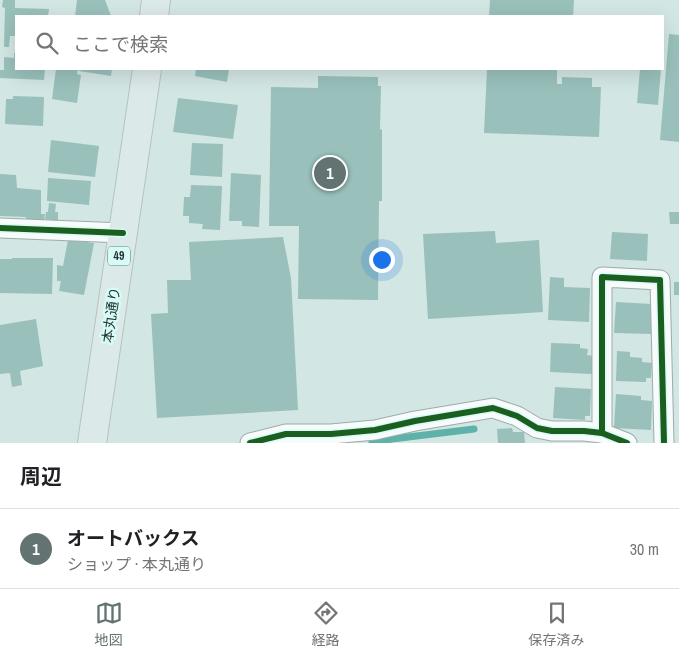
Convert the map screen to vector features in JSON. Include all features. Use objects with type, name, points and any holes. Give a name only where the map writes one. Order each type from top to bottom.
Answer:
[{"type":"main road","points":[[154,15],[156,0]]},
{"type":"main road","name":"本丸通り","points":[[92,443],[146,70]]},
{"type":"street","points":[[0,228],[123,233]]},
{"type":"street","points":[[602,433],[602,277],[660,280],[664,443]]},
{"type":"street","points":[[250,443],[286,434],[332,438],[415,421],[493,408],[517,416],[537,436],[552,431],[584,431],[602,433],[627,443]]},
{"type":"building","points":[[3,0],[15,0],[15,8],[49,9],[48,15],[15,15],[15,36],[10,36],[9,47],[4,47],[5,8],[2,7]]},
{"type":"building","points":[[77,0],[105,0],[111,15],[75,15]]},
{"type":"building","points":[[490,0],[574,0],[573,15],[489,15]]},
{"type":"building","points":[[669,34],[679,35],[679,142],[660,140]]},
{"type":"building","points":[[15,53],[15,70],[45,70],[44,80],[0,78],[0,70],[4,70],[4,57],[14,58]]},
{"type":"building","points":[[56,70],[78,70],[77,74],[81,75],[77,103],[52,99]]},
{"type":"building","points":[[80,70],[112,70],[111,76]]},
{"type":"building","points":[[196,70],[229,70],[227,82],[195,76]]},
{"type":"building","points":[[487,70],[557,70],[557,84],[562,84],[562,77],[592,78],[592,87],[601,87],[599,137],[484,133]]},
{"type":"building","points":[[640,70],[661,70],[658,105],[637,103]]},
{"type":"building","points":[[318,76],[378,77],[378,86],[381,86],[382,201],[379,201],[378,300],[298,299],[299,226],[269,226],[271,87],[318,88]]},
{"type":"building","points":[[13,96],[44,97],[43,126],[5,124],[6,99],[13,99]]},
{"type":"building","points":[[178,98],[238,105],[233,139],[173,132]]},
{"type":"building","points":[[51,140],[99,146],[95,177],[48,172]]},
{"type":"building","points":[[192,143],[223,144],[222,177],[190,175]]},
{"type":"building","points":[[231,173],[261,175],[259,227],[242,226],[242,221],[229,221]]},
{"type":"building","points":[[0,174],[16,175],[17,188],[41,190],[41,214],[45,214],[44,221],[26,222],[26,217],[0,216]]},
{"type":"building","points":[[48,178],[91,181],[89,205],[47,201]]},
{"type":"building","points":[[191,185],[222,186],[220,230],[202,229],[203,224],[189,223],[189,216],[183,216],[184,197],[190,197]]},
{"type":"building","points":[[49,203],[56,204],[55,212],[58,212],[58,221],[45,219]]},
{"type":"building","points":[[669,212],[679,212],[679,224],[670,224]]},
{"type":"building","points":[[495,231],[496,243],[539,240],[543,312],[428,319],[423,234]]},
{"type":"building","points":[[612,232],[648,234],[647,261],[610,259]]},
{"type":"building","points":[[283,237],[291,278],[298,410],[157,418],[151,314],[168,313],[167,280],[191,280],[189,242]]},
{"type":"building","points":[[68,240],[94,243],[84,295],[59,291],[61,281],[57,281],[57,265],[63,266]]},
{"type":"building","points":[[53,258],[52,294],[0,293],[0,259]]},
{"type":"building","points":[[550,277],[564,278],[564,287],[590,288],[589,322],[548,320]]},
{"type":"building","points":[[674,282],[679,282],[679,295],[674,295]]},
{"type":"building","points":[[616,302],[652,304],[651,334],[614,333]]},
{"type":"building","points":[[36,319],[43,366],[20,371],[22,385],[12,387],[10,373],[0,374],[0,325]]},
{"type":"building","points":[[551,343],[580,344],[580,348],[588,349],[587,355],[593,356],[592,374],[550,372]]},
{"type":"building","points":[[617,351],[630,352],[630,357],[642,358],[642,362],[652,363],[651,378],[646,378],[646,382],[616,381]]},
{"type":"building","points":[[555,387],[591,389],[590,416],[585,416],[585,420],[553,418]]},
{"type":"building","points":[[616,394],[641,396],[641,400],[652,401],[651,430],[614,428]]},
{"type":"building","points":[[512,428],[513,432],[524,432],[525,443],[498,443],[497,429]]},
{"type":"waterway","points":[[372,443],[474,429]]},
{"type":"cycle path","points":[[0,228],[123,233]]},
{"type":"cycle path","points":[[602,433],[602,277],[660,280],[664,443]]},
{"type":"cycle path","points":[[250,443],[286,434],[331,434],[375,430],[415,421],[493,408],[517,416],[537,428],[552,431],[602,433],[627,443]]},
{"type":"place","name":"オートバックス","points":[[330,173]]}]
